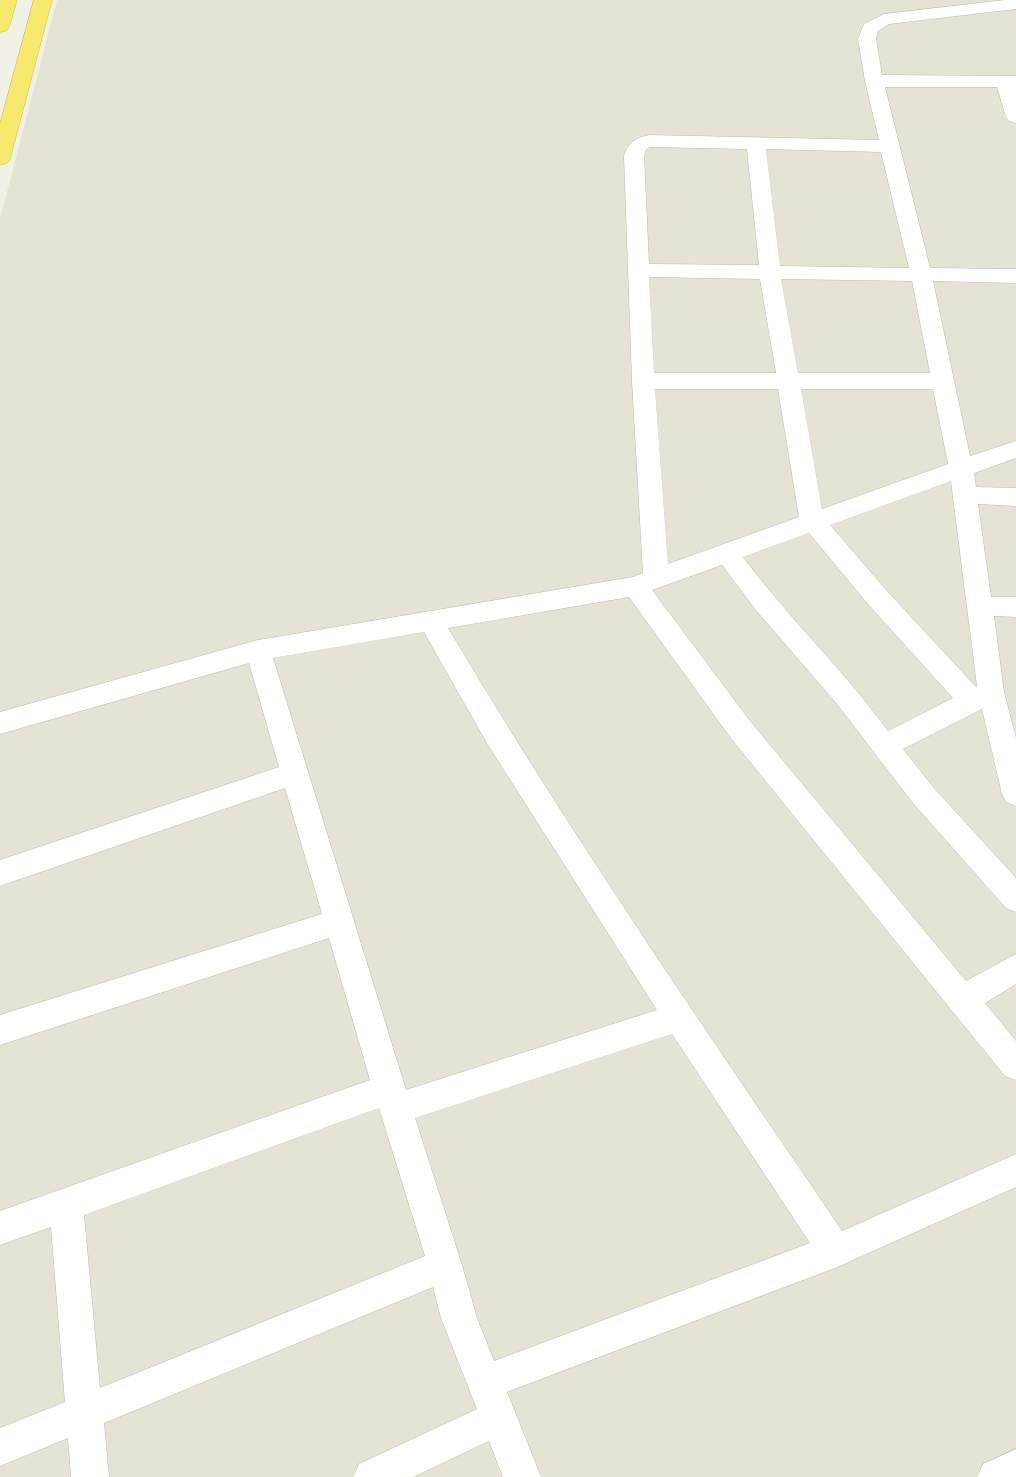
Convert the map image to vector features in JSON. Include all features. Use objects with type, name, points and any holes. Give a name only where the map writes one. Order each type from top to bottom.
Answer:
[{"type":"highway","points":[[0,27],[8,0]]},
{"type":"highway","points":[[0,160],[43,0]]},
{"type":"street","points":[[1016,4],[884,19],[870,28],[867,39],[874,81],[921,275],[961,468],[979,606],[981,696],[1016,794]]},
{"type":"street","points":[[874,81],[1011,82],[1016,117]]},
{"type":"street","points":[[889,146],[649,141],[640,143],[636,149],[634,156],[643,381],[646,582],[740,729],[1016,1065]]},
{"type":"street","points":[[756,144],[770,274],[812,520],[877,597],[981,696]]},
{"type":"street","points":[[638,270],[770,274],[1016,276]]},
{"type":"street","points":[[643,381],[943,381]]},
{"type":"street","points":[[0,723],[258,650],[646,582],[812,520],[1016,449]]},
{"type":"street","points":[[964,495],[1016,497]]},
{"type":"street","points":[[727,553],[773,616],[861,713],[884,746],[923,794],[1016,900]]},
{"type":"street","points":[[979,606],[1016,607]]},
{"type":"street","points":[[431,621],[498,737],[679,1017],[835,1251]]},
{"type":"street","points":[[258,650],[392,1099],[445,1265],[459,1318],[500,1417],[522,1477]]},
{"type":"street","points":[[884,746],[981,696]]},
{"type":"street","points":[[0,873],[294,773]]},
{"type":"street","points":[[0,1030],[340,921]]},
{"type":"street","points":[[962,1000],[1016,968]]},
{"type":"street","points":[[0,1228],[392,1099],[679,1017]]},
{"type":"street","points":[[485,1382],[835,1251],[1016,1170]]},
{"type":"street","points":[[66,1206],[90,1477]]},
{"type":"street","points":[[0,1447],[445,1265]]},
{"type":"street","points":[[372,1477],[500,1417]]},
{"type":"street","points":[[996,1477],[1016,1468]]},
{"type":"shaded area","points":[[57,0],[1016,0],[1016,1477],[0,1477],[0,219]]}]
